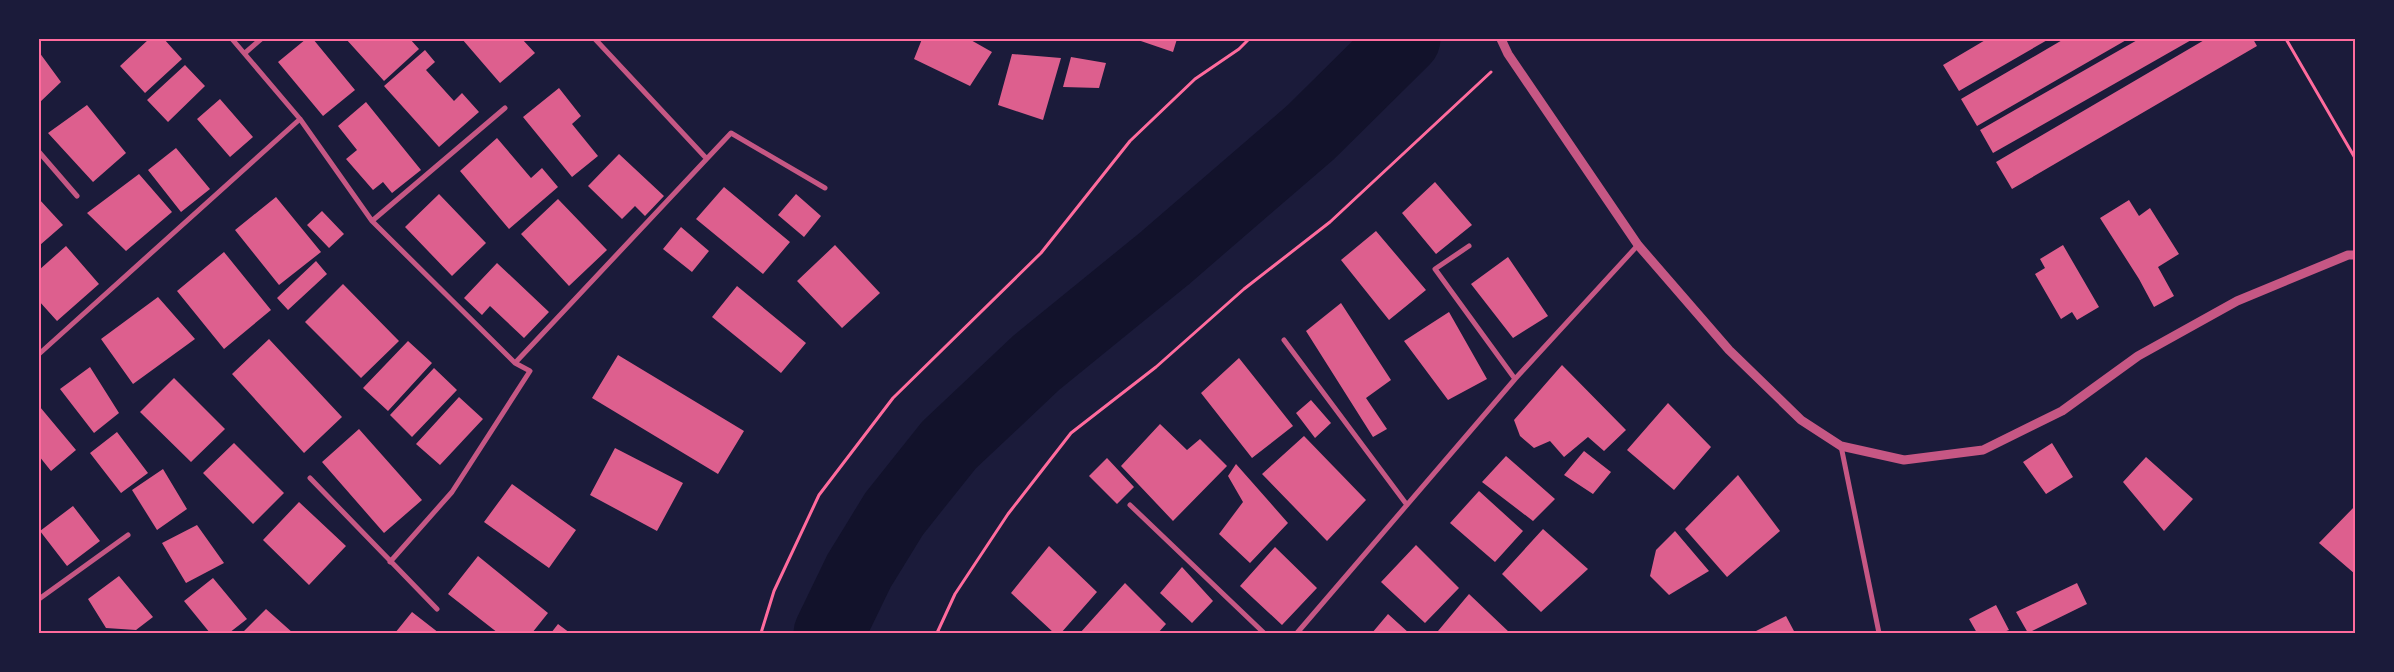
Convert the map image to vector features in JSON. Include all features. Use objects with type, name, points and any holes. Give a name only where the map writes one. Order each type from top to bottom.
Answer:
[{"type":"street","points":[[232,39],[300,119],[372,221],[515,363],[530,371],[452,492],[390,562]]},
{"type":"street","points":[[245,53],[261,39]]},
{"type":"street","points":[[595,39],[706,158]]},
{"type":"street","points":[[1501,39],[1508,54],[1638,245],[1729,350],[1802,420],[1841,446],[1904,460],[1984,450],[2062,412],[2138,356],[2237,300],[2348,255],[2355,255]]},
{"type":"street","points":[[372,221],[505,108]]},
{"type":"street","points":[[39,354],[300,119]]},
{"type":"street","points":[[515,363],[731,132],[825,188]]},
{"type":"street","points":[[39,152],[77,196]]},
{"type":"street","points":[[1297,633],[1515,379],[1638,245]]},
{"type":"street","points":[[1469,246],[1435,269],[1515,379]]},
{"type":"street","points":[[1284,340],[1407,505]]},
{"type":"street","points":[[1841,446],[1879,633]]},
{"type":"street","points":[[310,478],[437,609]]},
{"type":"street","points":[[1130,505],[1264,633]]},
{"type":"street","points":[[39,599],[128,535]]},
{"type":"path","points":[[761,633],[774,591],[819,495],[893,398],[1041,253],[1130,141],[1195,79],[1239,49],[1249,39]]},
{"type":"path","points":[[2286,39],[2355,158]]},
{"type":"path","points":[[937,633],[956,594],[1008,514],[1071,433],[1156,367],[1244,289],[1330,222],[1473,90],[1508,54]]},
{"type":"building","points":[[149,39],[164,39],[182,59],[145,93],[120,66]]},
{"type":"building","points":[[306,39],[313,39],[355,90],[323,116],[278,62]]},
{"type":"building","points":[[346,39],[410,39],[419,49],[384,81]]},
{"type":"building","points":[[462,39],[522,39],[535,53],[500,83]]},
{"type":"building","points":[[922,39],[969,39],[992,52],[970,86],[914,59]]},
{"type":"building","points":[[1135,39],[1177,39],[1173,52]]},
{"type":"building","points":[[1987,39],[2049,39],[1959,91],[1943,65]]},
{"type":"building","points":[[2064,39],[2128,39],[1977,126],[1961,99]]},
{"type":"building","points":[[2139,39],[2193,39],[1993,153],[1980,130]]},
{"type":"building","points":[[2206,39],[2253,39],[2257,46],[2012,189],[1996,162]]},
{"type":"building","points":[[425,50],[435,62],[426,70],[454,101],[462,93],[479,112],[439,147],[384,86]]},
{"type":"building","points":[[39,52],[61,82],[39,103]]},
{"type":"building","points":[[1012,54],[1061,58],[1043,120],[998,105]]},
{"type":"building","points":[[1071,57],[1106,63],[1099,88],[1063,87]]},
{"type":"building","points":[[185,65],[205,86],[168,122],[147,100]]},
{"type":"building","points":[[559,88],[581,116],[572,124],[598,156],[572,177],[523,117]]},
{"type":"building","points":[[220,99],[253,137],[230,157],[197,119]]},
{"type":"building","points":[[366,102],[421,170],[392,193],[383,182],[373,190],[346,159],[357,150],[338,126]]},
{"type":"building","points":[[87,105],[126,153],[93,182],[48,133]]},
{"type":"building","points":[[497,138],[531,178],[542,168],[558,187],[509,229],[460,171]]},
{"type":"building","points":[[176,148],[210,189],[181,212],[148,170]]},
{"type":"building","points":[[619,154],[664,196],[645,216],[635,206],[622,219],[588,186]]},
{"type":"building","points":[[139,174],[172,212],[126,251],[87,213]]},
{"type":"building","points":[[1435,182],[1472,225],[1436,254],[1402,213]]},
{"type":"building","points":[[724,187],[790,242],[763,274],[696,219]]},
{"type":"building","points":[[439,194],[486,243],[452,276],[405,227]]},
{"type":"building","points":[[796,194],[821,216],[804,237],[778,215]]},
{"type":"building","points":[[276,197],[321,252],[279,285],[235,230]]},
{"type":"building","points":[[39,199],[63,225],[40,245],[39,244]]},
{"type":"building","points":[[558,199],[607,250],[569,286],[521,234]]},
{"type":"building","points":[[2129,200],[2139,216],[2150,208],[2179,254],[2158,267],[2174,296],[2154,307],[2139,279],[2100,218]]},
{"type":"building","points":[[322,211],[344,234],[329,248],[307,225]]},
{"type":"building","points":[[681,227],[709,251],[692,272],[663,249]]},
{"type":"building","points":[[1376,231],[1426,290],[1389,320],[1341,260]]},
{"type":"building","points":[[835,245],[880,293],[842,328],[797,281]]},
{"type":"building","points":[[2063,245],[2099,307],[2077,320],[2072,312],[2061,319],[2035,274],[2045,268],[2040,259]]},
{"type":"building","points":[[66,246],[99,284],[57,321],[39,301],[39,270]]},
{"type":"building","points":[[224,252],[271,310],[224,349],[177,291]]},
{"type":"building","points":[[1508,257],[1548,316],[1513,338],[1471,284]]},
{"type":"building","points":[[316,261],[327,274],[288,310],[277,298]]},
{"type":"building","points":[[497,263],[549,312],[524,338],[490,306],[482,315],[464,298]]},
{"type":"building","points":[[343,284],[399,341],[361,378],[305,322]]},
{"type":"building","points":[[737,286],[806,343],[781,373],[712,317]]},
{"type":"building","points":[[158,297],[195,339],[133,384],[101,339]]},
{"type":"building","points":[[1341,303],[1391,380],[1366,398],[1387,429],[1373,437],[1306,331]]},
{"type":"building","points":[[1449,312],[1487,379],[1448,400],[1404,341]]},
{"type":"building","points":[[269,339],[342,417],[304,453],[232,374]]},
{"type":"building","points":[[408,341],[432,363],[388,411],[363,388]]},
{"type":"building","points":[[618,355],[744,431],[718,474],[592,398]]},
{"type":"building","points":[[1239,358],[1293,426],[1252,458],[1201,393]]},
{"type":"building","points":[[1562,365],[1626,430],[1604,451],[1588,437],[1564,457],[1550,441],[1534,448],[1520,436],[1514,420]]},
{"type":"building","points":[[90,367],[119,413],[94,433],[60,389]]},
{"type":"building","points":[[434,368],[457,390],[412,437],[390,415]]},
{"type":"building","points":[[174,378],[225,429],[191,462],[140,412]]},
{"type":"building","points":[[459,397],[483,419],[440,465],[416,444]]},
{"type":"building","points":[[1311,400],[1331,423],[1315,438],[1296,413]]},
{"type":"building","points":[[1668,403],[1711,447],[1674,490],[1627,450]]},
{"type":"building","points":[[40,407],[76,450],[51,471],[39,456]]},
{"type":"building","points":[[1160,424],[1187,450],[1200,439],[1227,466],[1173,521],[1121,466]]},
{"type":"building","points":[[359,429],[422,500],[384,533],[322,462]]},
{"type":"building","points":[[117,432],[148,473],[121,493],[90,453]]},
{"type":"building","points":[[1304,436],[1366,500],[1327,541],[1262,474]]},
{"type":"building","points":[[234,443],[284,493],[253,524],[203,473]]},
{"type":"building","points":[[2052,443],[2073,477],[2046,494],[2023,462]]},
{"type":"building","points":[[615,448],[683,483],[657,531],[590,495]]},
{"type":"building","points":[[1584,451],[1611,472],[1593,494],[1564,475]]},
{"type":"building","points":[[1506,456],[1555,499],[1533,521],[1482,482]]},
{"type":"building","points":[[2146,457],[2193,499],[2164,531],[2123,482]]},
{"type":"building","points":[[1107,458],[1134,487],[1117,504],[1089,476]]},
{"type":"building","points":[[1236,464],[1288,523],[1250,563],[1219,534],[1243,502],[1228,476]]},
{"type":"building","points":[[163,469],[187,509],[157,530],[132,490]]},
{"type":"building","points":[[1738,475],[1780,531],[1727,577],[1685,529]]},
{"type":"building","points":[[512,484],[576,530],[549,568],[484,522]]},
{"type":"building","points":[[1479,491],[1523,531],[1495,562],[1450,523]]},
{"type":"building","points":[[299,502],[346,546],[309,585],[263,540]]},
{"type":"building","points":[[73,506],[100,541],[67,566],[40,531]]},
{"type":"building","points":[[2355,506],[2355,574],[2319,543]]},
{"type":"building","points":[[197,525],[224,563],[186,583],[162,543]]},
{"type":"building","points":[[1543,529],[1588,569],[1541,612],[1502,574]]},
{"type":"building","points":[[1675,531],[1709,571],[1669,595],[1650,576],[1656,550]]},
{"type":"building","points":[[1416,545],[1459,588],[1425,623],[1381,582]]},
{"type":"building","points":[[1049,546],[1097,592],[1061,633],[1054,633],[1011,593]]},
{"type":"building","points":[[1275,547],[1317,588],[1282,625],[1240,586]]},
{"type":"building","points":[[478,556],[548,613],[532,633],[498,633],[448,594]]},
{"type":"building","points":[[1182,567],[1213,601],[1192,623],[1160,593]]},
{"type":"building","points":[[119,576],[153,617],[136,630],[106,628],[88,599]]},
{"type":"building","points":[[213,578],[247,619],[229,633],[210,633],[184,601]]},
{"type":"building","points":[[1125,583],[1166,624],[1158,633],[1080,633]]},
{"type":"building","points":[[2077,583],[2087,604],[2028,633],[2016,612]]},
{"type":"building","points":[[1469,594],[1510,633],[1440,633],[1438,631]]},
{"type":"building","points":[[1996,605],[2009,630],[2001,633],[1977,633],[1969,619]]},
{"type":"building","points":[[266,609],[293,633],[242,633]]},
{"type":"building","points":[[412,612],[439,633],[395,633]]},
{"type":"building","points":[[1388,614],[1409,633],[1372,633]]},
{"type":"building","points":[[1786,616],[1795,633],[1752,633]]},
{"type":"building","points":[[558,624],[570,633],[551,633]]},
{"type":"waterway","points":[[829,633],[859,571],[894,514],[949,445],[1036,363],[1165,258],[1311,132],[1405,39]]}]
